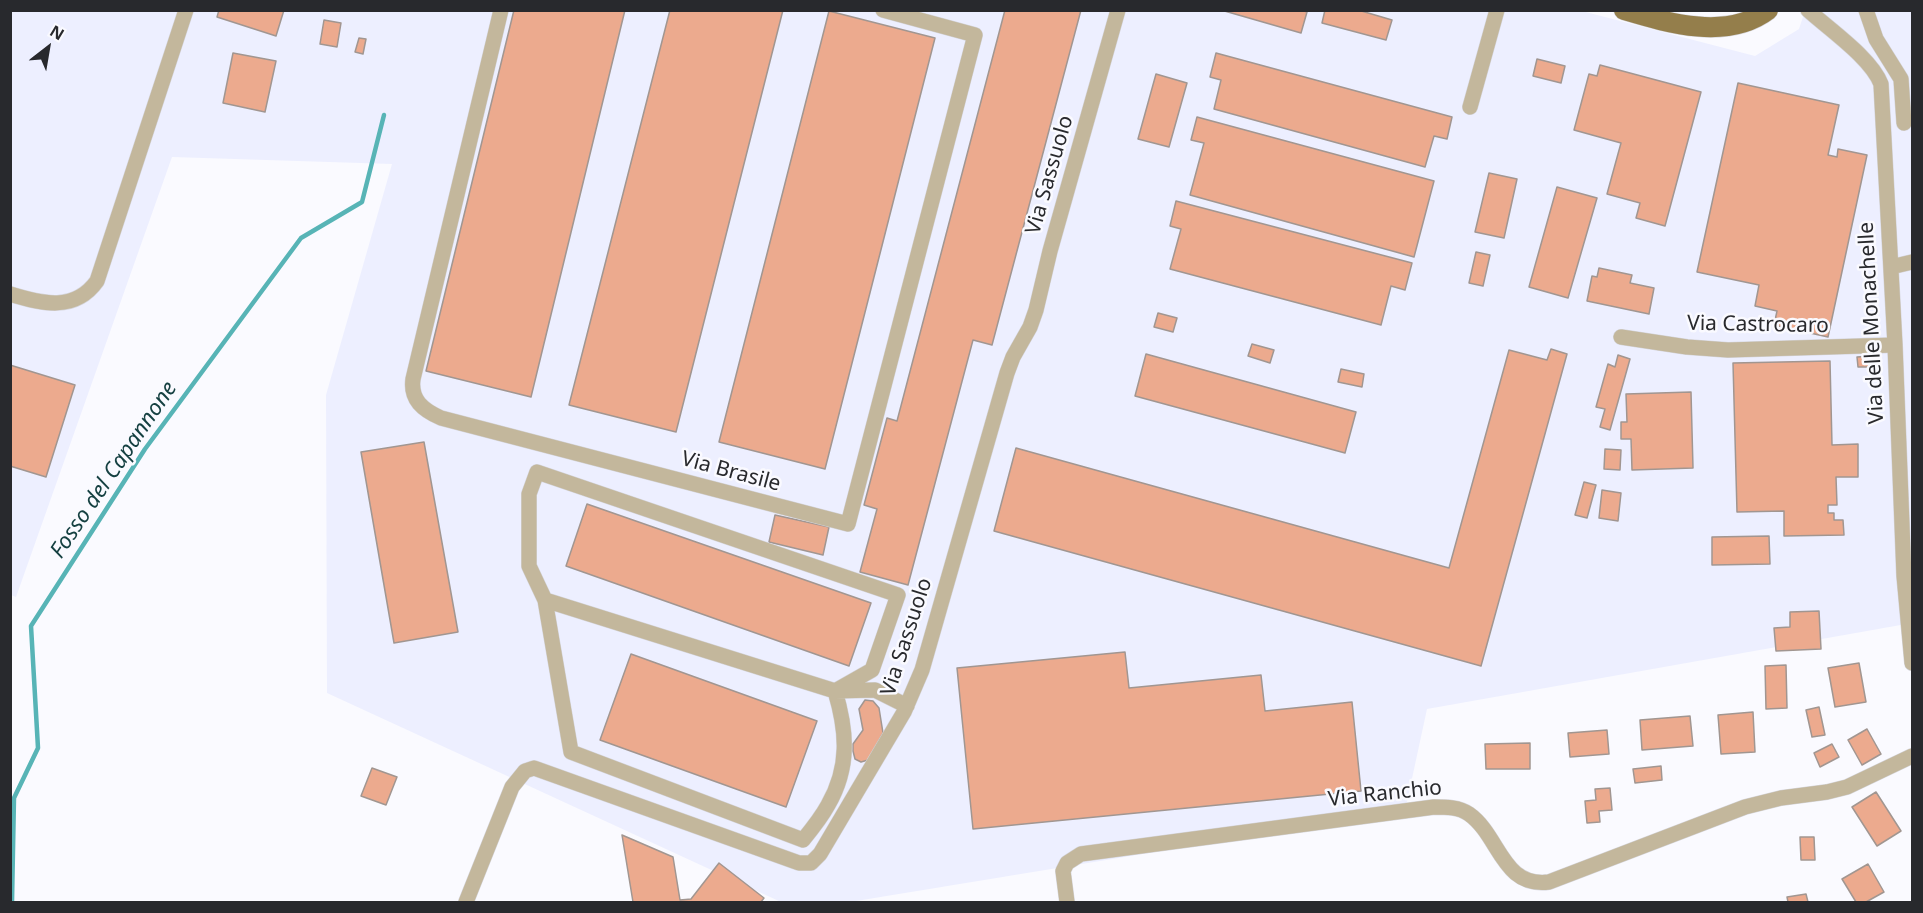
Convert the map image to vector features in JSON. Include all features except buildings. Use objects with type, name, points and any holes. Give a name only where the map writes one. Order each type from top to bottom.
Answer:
[{"type":"main road","points":[[1624,10],[1681,24],[1717,27],[1751,20],[1767,10]]},
{"type":"street","points":[[10,294],[40,302],[61,303],[82,297],[97,281],[106,260],[186,10]]},
{"type":"street","name":"Via Brasile","points":[[501,10],[413,379],[412,390],[415,399],[425,410],[441,418],[848,524],[975,35],[883,10]]},
{"type":"street","name":"Via Sassuolo","points":[[466,903],[514,783],[525,771],[534,768],[799,863],[811,863],[820,854],[907,706],[922,670],[1006,373],[1030,327],[1036,310],[1050,251],[1118,10]]},
{"type":"street","points":[[1470,107],[1497,10]]},
{"type":"street","name":"Via delle Monachelle","points":[[1808,10],[1859,55],[1874,71],[1881,84],[1907,527],[1904,576],[1912,663]]},
{"type":"street","points":[[1866,10],[1876,39],[1901,79],[1904,123]]},
{"type":"street","points":[[1891,267],[1912,262]]},
{"type":"street","name":"Via Castrocaro","points":[[1621,337],[1688,347],[1737,350],[1895,345]]},
{"type":"street","points":[[537,472],[898,595],[872,670],[835,691],[842,716],[844,770],[828,806],[803,840],[571,752],[545,600],[529,567],[529,495],[537,472]]},
{"type":"street","points":[[545,600],[835,691],[875,690],[907,706]]},
{"type":"street","name":"Via Ranchio","points":[[1067,903],[1063,871],[1067,862],[1081,854],[1434,807],[1457,809],[1469,814],[1517,876],[1530,882],[1549,882],[1751,805],[1847,787],[1912,756]]},
{"type":"shaded area","points":[[1578,10],[1755,56],[1799,29],[1805,11],[1912,11],[1912,623],[1427,709],[1405,811],[850,902],[781,902],[327,693],[326,395],[392,164],[172,157],[16,597],[11,595],[10,11]]},
{"type":"waterway","name":"Fosso del Capannone","points":[[12,902],[14,798],[38,748],[31,626],[145,449],[301,238],[362,202],[384,115]]}]
